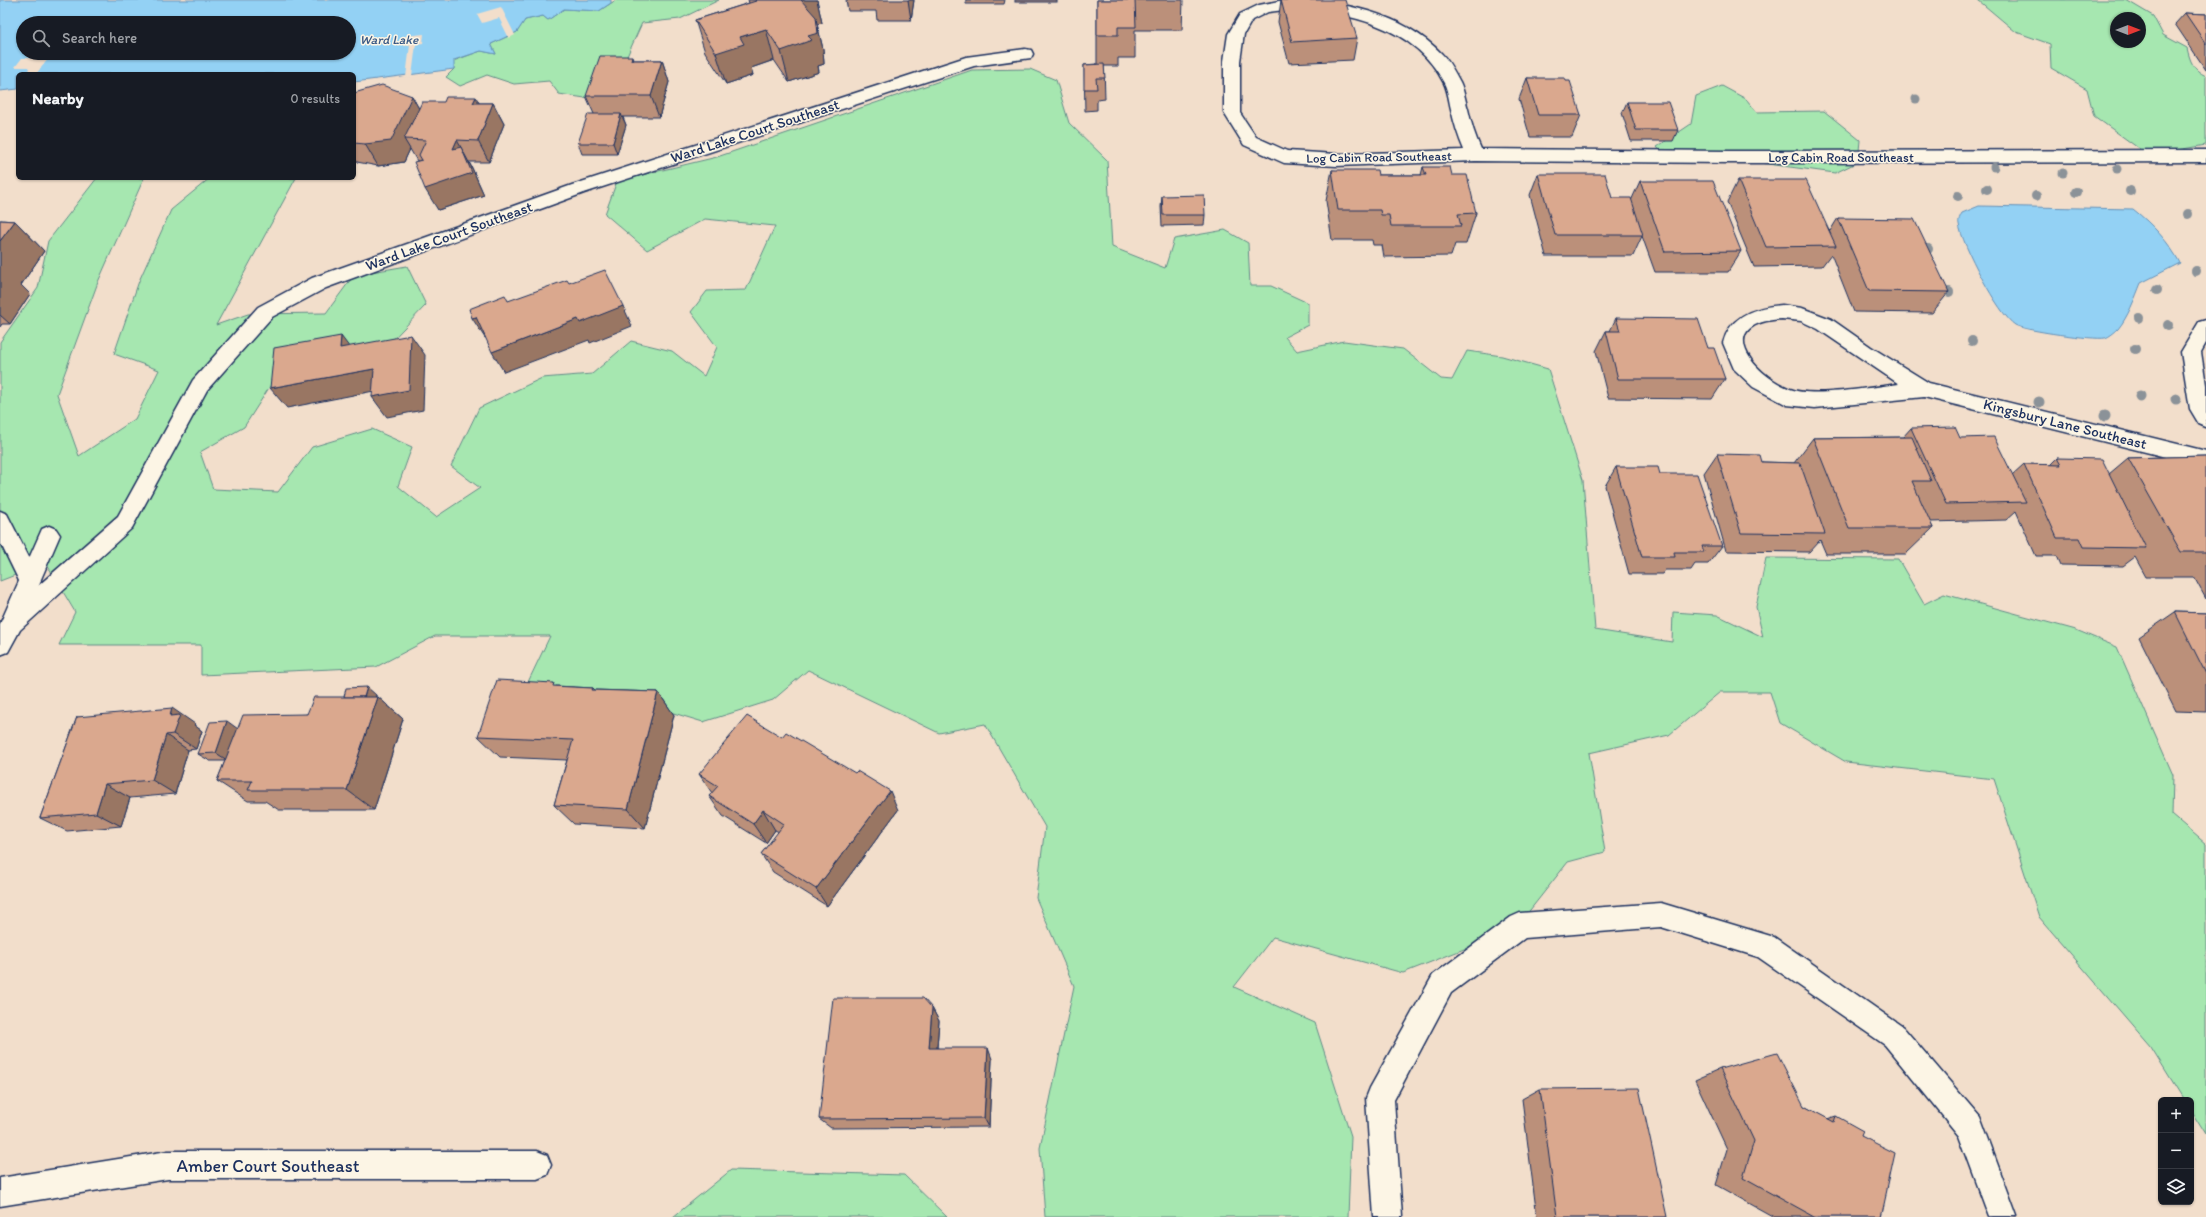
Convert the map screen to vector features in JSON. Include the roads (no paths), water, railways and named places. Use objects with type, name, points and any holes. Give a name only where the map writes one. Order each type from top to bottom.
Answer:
[{"type":"street","name":"Log Cabin Road Southeast","points":[[1475,155],[1465,132],[1453,84],[1436,58],[1415,39],[1386,23],[1347,10],[1309,5],[1284,5],[1264,8],[1246,17],[1236,34],[1232,61],[1232,113],[1250,141],[1284,157],[1336,160],[1475,155],[1730,157],[2206,156]]},
{"type":"street","name":"Ward Lake Court Southeast","points":[[6,622],[125,522],[200,385],[265,312],[319,283],[578,189],[972,60],[1025,54]]},
{"type":"street","name":"Kingsbury Lane Southeast","points":[[1924,389],[1815,400],[1787,397],[1760,382],[1741,364],[1733,343],[1738,330],[1749,319],[1768,313],[1792,313],[1810,317],[1838,332],[1900,375],[1924,389],[2206,459]]},
{"type":"street","points":[[2206,327],[2191,352],[2200,409],[2206,419]]},
{"type":"street","points":[[0,520],[30,581]]},
{"type":"street","points":[[0,645],[6,622],[30,581],[49,535]]},
{"type":"street","points":[[1388,1217],[1380,1098],[1442,984],[1520,926],[1661,915],[1765,946],[1894,1036],[1970,1127],[2003,1217]]},
{"type":"street","name":"Amber Court Southeast","points":[[0,1192],[168,1165],[537,1165]]},
{"type":"water","name":"Ward Lake","points":[[0,0],[611,0],[611,3],[599,11],[564,9],[548,20],[543,16],[525,20],[517,32],[491,44],[496,54],[481,51],[454,60],[454,69],[356,82],[356,72],[16,72],[16,89],[0,91]]},
{"type":"water","points":[[1979,206],[2133,209],[2160,234],[2180,263],[2141,283],[2125,319],[2118,329],[2110,336],[2098,338],[2074,336],[2021,327],[2015,325],[2008,319],[1991,294],[1973,262],[1961,233],[1959,221],[1962,213]]}]
